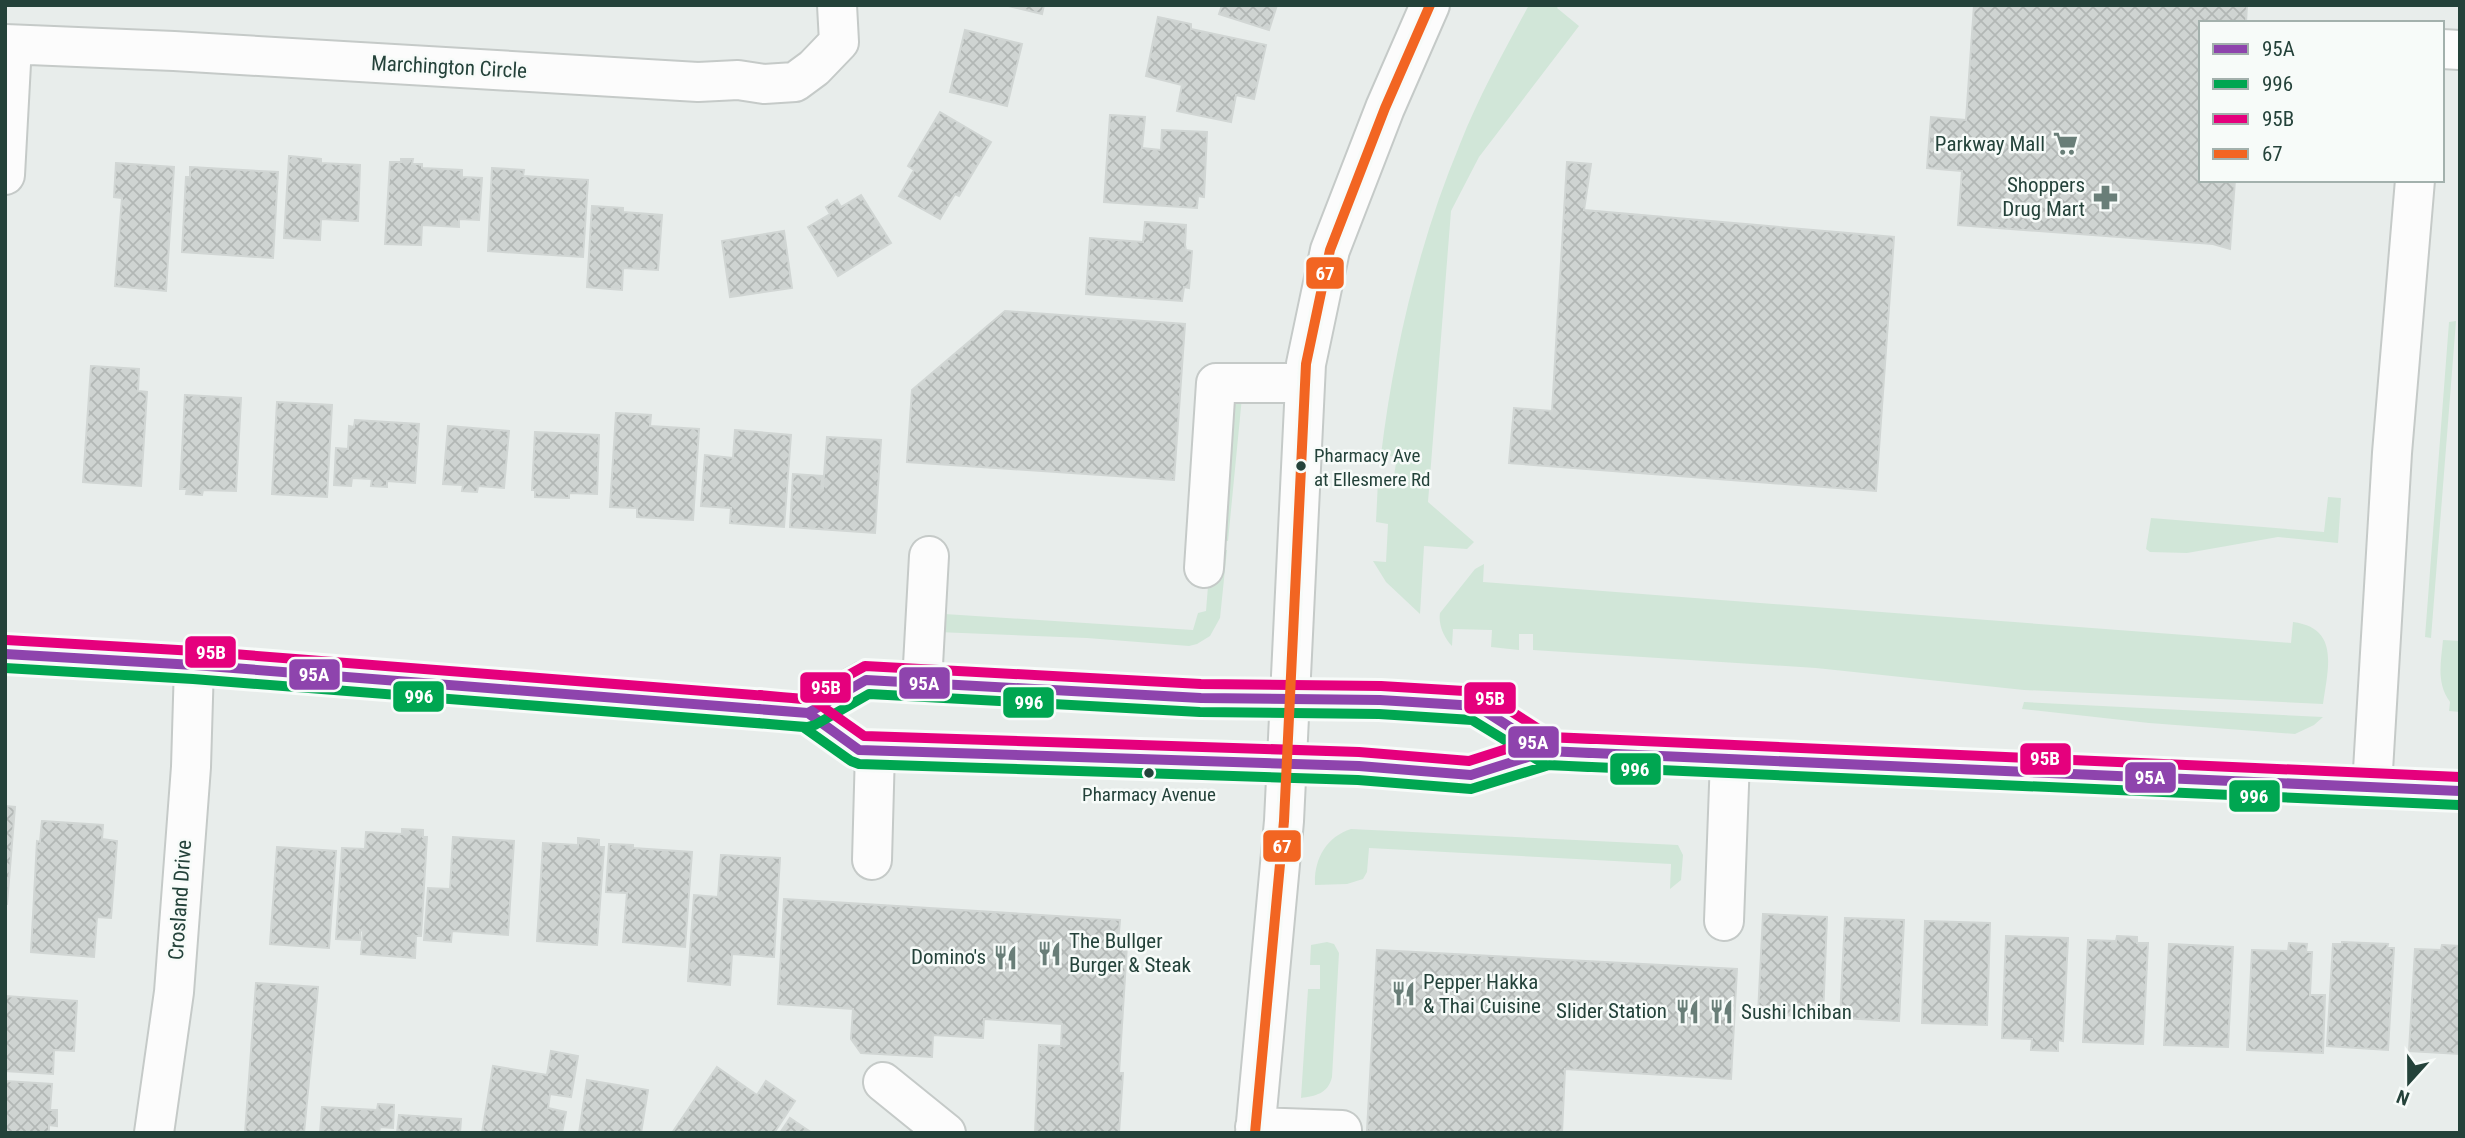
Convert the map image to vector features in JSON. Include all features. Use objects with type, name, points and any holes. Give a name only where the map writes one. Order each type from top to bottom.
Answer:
[{"type":"main road","points":[[5,654],[194,665],[808,713],[859,750],[875,751],[1288,764],[1471,775],[1547,751],[2460,791]]},
{"type":"main road","points":[[808,713],[866,680],[1202,698],[1380,700],[1477,706],[1547,751]]},
{"type":"street","name":"Marchington Circle","points":[[9,44],[698,82],[738,80],[764,84],[794,82],[814,68],[839,42],[837,5]]},
{"type":"street","points":[[1342,1130],[1255,1130],[1288,764],[1306,364],[1330,250],[1385,108],[1430,5]]},
{"type":"street","points":[[5,175],[9,44]]},
{"type":"street","points":[[2372,787],[2392,453],[2415,182]]},
{"type":"street","points":[[1204,568],[1216,383],[1305,383]]},
{"type":"street","points":[[922,683],[929,556]]},
{"type":"street","name":"Crosland Drive","points":[[153,1133],[174,992],[191,767],[194,665]]},
{"type":"street","points":[[872,860],[875,751]]},
{"type":"street","points":[[1724,921],[1730,759]]},
{"type":"street","points":[[883,1082],[946,1133]]},
{"type":"green space","points":[[1529,5],[1559,5],[1557,8],[1579,26],[1479,157],[1451,211],[1428,502],[1474,542],[1467,549],[1424,546],[1420,614],[1386,582],[1373,561],[1386,562],[1388,524],[1376,522],[1378,481],[1393,482],[1397,457],[1381,455],[1393,375],[1420,258],[1445,181],[1475,108]]},
{"type":"green space","points":[[2456,321],[2431,638],[2425,637],[2449,322]]},
{"type":"green space","points":[[1242,397],[1228,541],[1213,539],[1229,400]]},
{"type":"green space","points":[[2328,497],[2341,498],[2338,543],[2278,537],[2187,553],[2150,552],[2146,549],[2151,518],[2324,532]]},
{"type":"green space","points":[[1211,549],[1227,550],[1220,618],[1210,636],[1189,646],[1087,638],[937,632],[929,613],[1193,630],[1198,613],[1206,611]]},
{"type":"green space","points":[[1484,564],[1483,582],[2291,643],[2293,622],[2318,632],[2324,641],[2328,664],[2323,704],[2024,690],[1816,668],[1533,650],[1533,634],[1519,634],[1519,650],[1491,647],[1492,630],[1453,629],[1452,646],[1442,631],[1440,613],[1475,569]]},
{"type":"green space","points":[[2443,640],[2460,641],[2460,712],[2449,711],[2450,702],[2443,687],[2440,672]]},
{"type":"green space","points":[[2024,702],[2323,717],[2314,725],[2295,734],[2149,723],[2022,709]]},
{"type":"green space","points":[[1351,829],[1678,845],[1683,855],[1681,880],[1670,889],[1671,864],[1369,848],[1367,872],[1363,879],[1347,884],[1315,885],[1317,866],[1323,850],[1335,837]]},
{"type":"green space","points":[[1327,942],[1334,944],[1339,953],[1332,1077],[1324,1091],[1301,1098],[1308,989],[1320,989],[1320,965],[1310,965],[1311,945]]},
{"type":"building","points":[[1004,5],[1044,5],[1042,14]]},
{"type":"building","points":[[1222,5],[1277,5],[1269,30],[1219,14]]},
{"type":"building","name":"Parkway Mall","points":[[1974,5],[2247,5],[2246,21],[2199,21],[2199,182],[2235,182],[2230,249],[2213,244],[1958,225],[1962,171],[1927,168],[1931,117],[1966,120]]},
{"type":"building","points":[[1158,17],[1191,24],[1191,29],[1266,45],[1254,99],[1236,95],[1231,122],[1177,111],[1182,85],[1146,76]]},
{"type":"building","points":[[965,30],[1022,44],[1007,106],[950,92]]},
{"type":"building","points":[[940,112],[991,142],[959,196],[955,194],[940,219],[899,196],[914,170],[908,166]]},
{"type":"building","points":[[1110,115],[1145,117],[1142,148],[1161,150],[1162,130],[1207,132],[1204,197],[1198,196],[1197,208],[1104,202]]},
{"type":"building","points":[[289,156],[321,159],[321,163],[360,165],[358,221],[321,219],[320,240],[284,238]]},
{"type":"building","points":[[401,159],[413,159],[412,164],[422,164],[422,168],[462,170],[462,177],[482,178],[479,220],[459,219],[459,227],[422,225],[421,245],[385,244],[390,162],[401,162]]},
{"type":"building","points":[[1567,162],[1591,164],[1584,210],[1894,237],[1876,491],[1509,463],[1514,408],[1552,411]]},
{"type":"building","points":[[116,163],[174,167],[166,291],[115,286],[122,198],[114,197]]},
{"type":"building","points":[[190,167],[278,172],[273,258],[182,252],[186,177],[190,177]]},
{"type":"building","points":[[492,168],[524,170],[523,176],[588,180],[583,257],[488,251]]},
{"type":"building","points":[[861,195],[891,243],[838,276],[808,227],[830,214],[826,207],[837,200],[841,207]]},
{"type":"building","points":[[592,206],[662,215],[658,270],[623,268],[622,290],[587,287]]},
{"type":"building","points":[[1145,222],[1186,225],[1186,250],[1192,251],[1189,288],[1184,287],[1182,301],[1086,294],[1090,238],[1143,242]]},
{"type":"building","points":[[784,231],[792,288],[730,297],[722,241]]},
{"type":"building","points":[[1005,311],[1185,324],[1174,480],[907,462],[912,390]]},
{"type":"building","points":[[91,366],[139,369],[138,391],[147,392],[141,486],[83,482]]},
{"type":"building","points":[[185,395],[241,398],[236,491],[203,490],[202,495],[186,494],[187,489],[180,489]]},
{"type":"building","points":[[277,402],[332,405],[327,497],[272,494]]},
{"type":"building","points":[[616,413],[651,415],[650,426],[699,429],[693,520],[637,517],[637,508],[610,507]]},
{"type":"building","points":[[355,420],[419,424],[415,483],[387,481],[387,487],[371,486],[372,479],[352,478],[351,486],[334,485],[336,448],[348,449],[349,426],[354,427]]},
{"type":"building","points":[[448,426],[509,431],[504,488],[478,486],[477,492],[462,491],[463,485],[443,484]]},
{"type":"building","points":[[735,430],[791,435],[784,527],[730,523],[731,508],[701,506],[705,455],[733,458]]},
{"type":"building","points":[[535,432],[599,435],[597,494],[569,493],[569,498],[535,497],[535,490],[532,490]]},
{"type":"building","points":[[827,437],[881,440],[875,533],[790,527],[793,474],[822,476],[823,488]]},
{"type":"building","points":[[5,806],[15,807],[7,904],[5,904]]},
{"type":"building","points":[[42,821],[103,825],[102,839],[117,841],[111,918],[97,917],[94,957],[31,952],[37,841],[40,842]]},
{"type":"building","points":[[402,829],[423,830],[423,837],[427,837],[421,936],[416,936],[415,958],[361,954],[363,931],[360,930],[360,940],[336,939],[342,848],[365,849],[366,832],[402,834]]},
{"type":"building","points":[[453,837],[514,841],[508,935],[452,931],[451,942],[424,940],[428,888],[450,889]]},
{"type":"building","points":[[578,838],[599,840],[599,847],[604,847],[597,945],[537,941],[543,843],[578,845]]},
{"type":"building","points":[[609,844],[692,852],[685,947],[623,942],[627,893],[606,892]]},
{"type":"building","points":[[277,847],[336,851],[329,948],[270,944]]},
{"type":"building","points":[[721,855],[780,858],[774,957],[732,954],[730,985],[688,981],[694,895],[718,897]]},
{"type":"building","points":[[784,899],[1120,920],[1118,944],[1127,945],[1119,1073],[1123,1073],[1119,1133],[1035,1133],[1039,1045],[1061,1046],[1062,1024],[984,1019],[983,1038],[933,1035],[932,1057],[861,1053],[851,1039],[853,1009],[778,1004]]},
{"type":"building","points":[[1763,914],[1827,917],[1823,1017],[1758,1014]]},
{"type":"building","points":[[1845,918],[1904,920],[1899,1021],[1840,1018]]},
{"type":"building","points":[[1925,921],[1990,923],[1987,1025],[1922,1023]]},
{"type":"building","points":[[2006,936],[2068,938],[2063,1041],[2058,1040],[2058,1051],[2031,1050],[2032,1039],[2002,1038]]},
{"type":"building","points":[[2117,936],[2137,937],[2137,943],[2148,943],[2143,1044],[2083,1042],[2088,940],[2116,941]]},
{"type":"building","points":[[2289,943],[2307,944],[2306,952],[2312,952],[2310,995],[2325,995],[2323,1053],[2247,1050],[2252,950],[2288,951]]},
{"type":"building","points":[[2169,944],[2233,947],[2228,1047],[2164,1045]]},
{"type":"building","points":[[2333,944],[2388,944],[2387,948],[2394,948],[2388,1050],[2327,1046]]},
{"type":"building","points":[[2442,945],[2460,946],[2460,1054],[2409,1051],[2415,949],[2441,950]]},
{"type":"building","points":[[1377,950],[1737,969],[1731,1079],[1565,1069],[1562,1133],[1367,1131]]},
{"type":"building","points":[[256,983],[318,987],[304,1133],[245,1133]]},
{"type":"building","points":[[5,996],[77,1001],[74,1051],[54,1050],[53,1074],[5,1071]]},
{"type":"building","points":[[551,1051],[578,1056],[571,1097],[550,1094],[548,1108],[566,1112],[562,1133],[482,1133],[493,1066],[547,1075]]},
{"type":"building","points":[[717,1067],[757,1095],[766,1081],[795,1101],[774,1133],[672,1133]]},
{"type":"building","points":[[587,1080],[648,1090],[641,1133],[579,1133]]},
{"type":"building","points":[[5,1081],[52,1084],[50,1110],[57,1110],[57,1126],[49,1125],[49,1133],[5,1133]]},
{"type":"building","points":[[378,1104],[394,1105],[393,1128],[380,1127],[379,1133],[320,1133],[322,1107],[377,1110]]},
{"type":"building","points":[[399,1115],[461,1119],[460,1133],[397,1133]]},
{"type":"building","points":[[790,1118],[812,1133],[780,1133]]},
{"type":"transit line","name":"67","points":[[1255,1133],[1284,821],[1306,364],[1330,250],[1385,108],[1430,5]]},
{"type":"transit line","name":"95B","points":[[6,640],[195,651],[805,699],[865,666],[1201,684],[1381,686],[1481,692],[1551,737],[2460,777]]},
{"type":"transit line","name":"95A","points":[[5,654],[194,665],[808,713],[866,680],[1201,698],[1380,700],[1477,706],[1547,751],[2460,791]]},
{"type":"transit line","name":"996","points":[[5,668],[193,679],[807,727],[869,694],[1200,712],[1379,714],[1472,720],[1546,765],[2459,805]]},
{"type":"transit line","name":"95B","points":[[760,695],[813,700],[864,736],[1359,752],[1469,761],[1544,737],[1590,739]]},
{"type":"transit line","name":"95A","points":[[759,709],[808,713],[859,750],[1359,766],[1471,775],[1547,751],[1589,753]]},
{"type":"transit line","name":"996","points":[[758,723],[803,727],[859,764],[1358,780],[1471,789],[1549,765],[1588,767]]},
{"type":"place","name":"Parkway Mall","points":[[2065,144]]},
{"type":"place","name":"Shoppers Drug Mart","points":[[2105,197]]},
{"type":"place","name":"Pharmacy Ave at Ellesmere Rd","points":[[1301,466]]},
{"type":"place","name":"Pharmacy Avenue","points":[[1149,773]]},
{"type":"place","name":"The Bullger Burger & Steak","points":[[1049,953]]},
{"type":"place","name":"Domino's","points":[[1006,957]]},
{"type":"place","name":"Pepper Hakka & Thai Cuisine","points":[[1403,994]]},
{"type":"place","name":"Slider Station","points":[[1687,1011]]},
{"type":"place","name":"Sushi Ichiban","points":[[1721,1012]]}]
